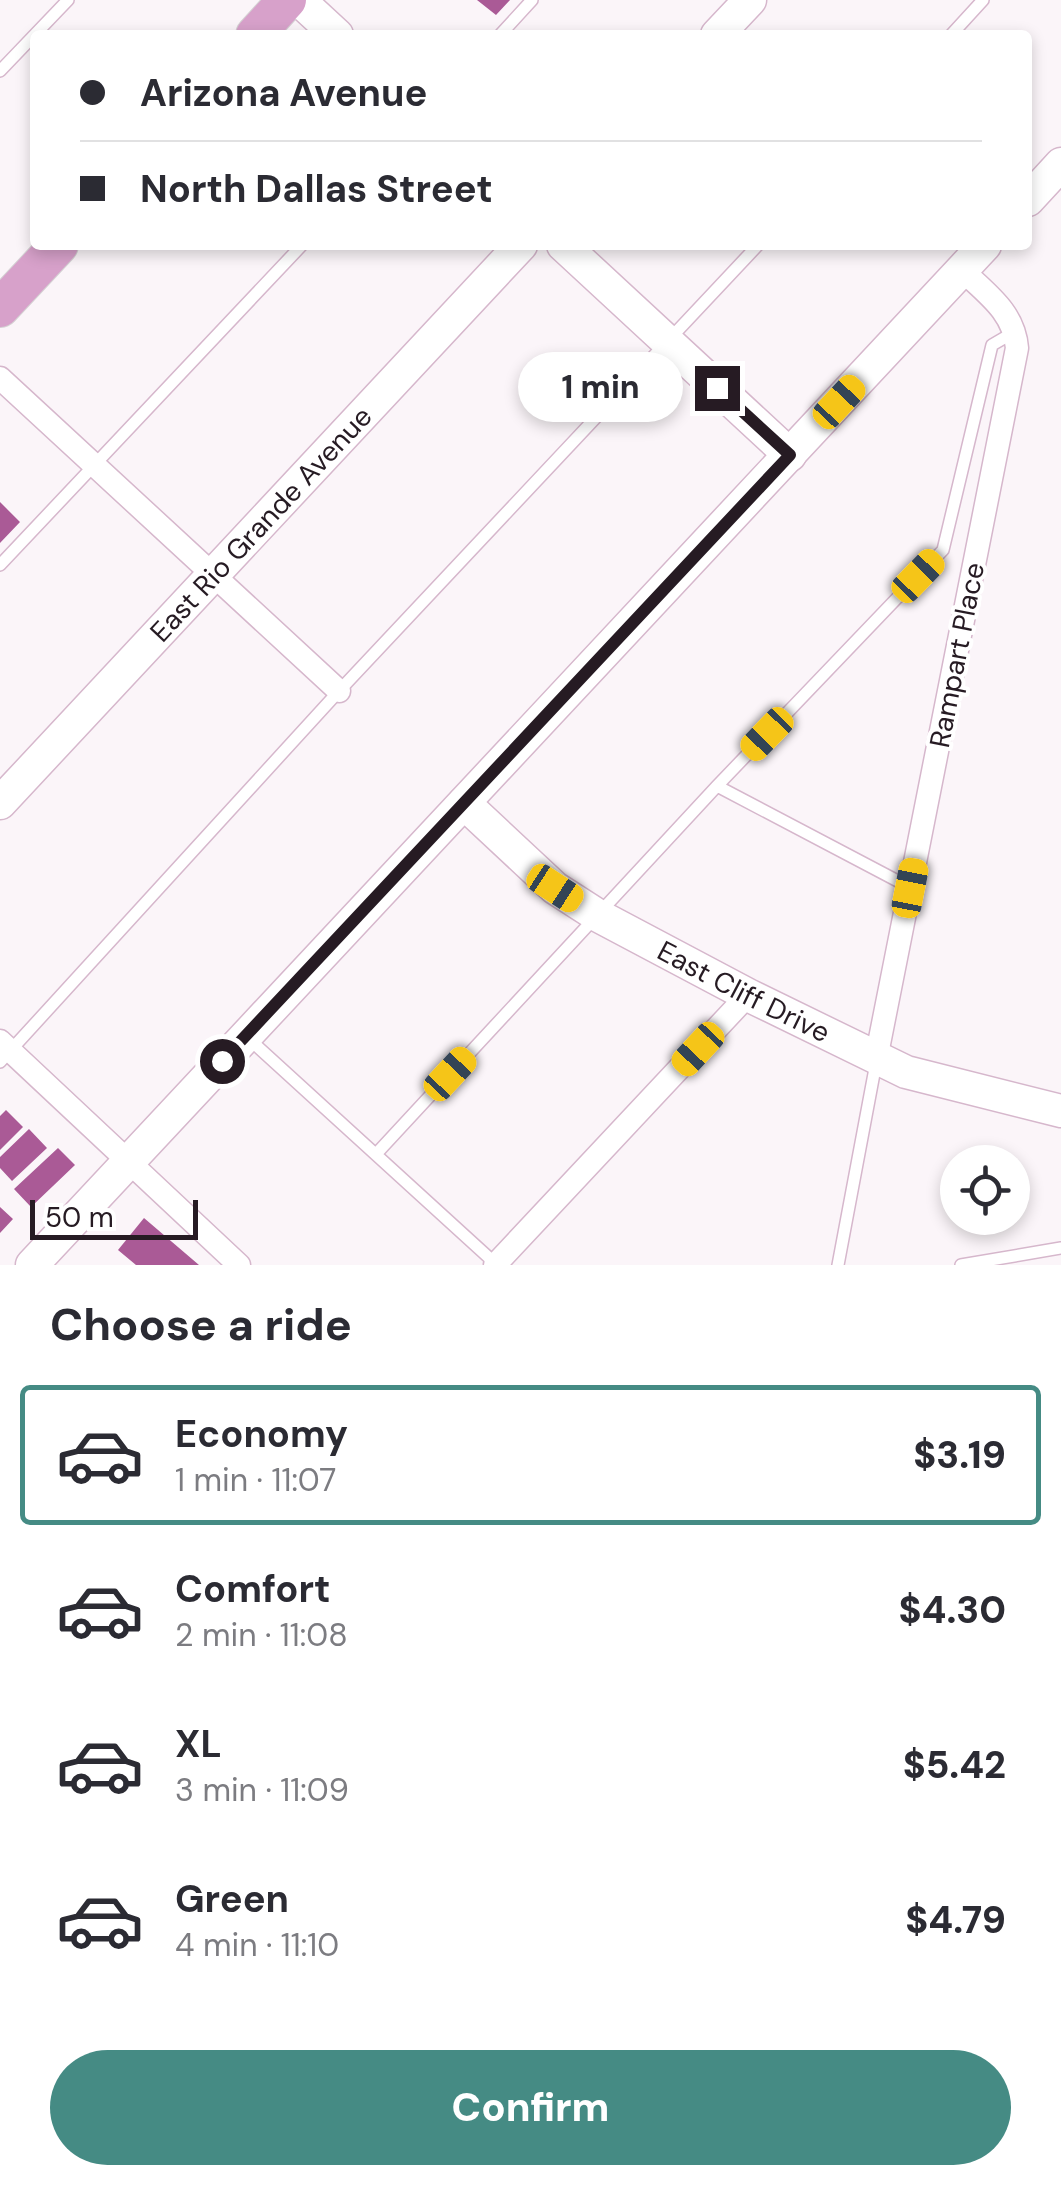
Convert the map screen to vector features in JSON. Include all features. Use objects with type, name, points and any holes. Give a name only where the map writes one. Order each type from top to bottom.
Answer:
[{"type":"main road","points":[[260,30],[288,0]]},
{"type":"main road","points":[[299,0],[332,30]]},
{"type":"main road","points":[[723,30],[750,0]]},
{"type":"main road","points":[[1032,196],[1061,164]]},
{"type":"main road","points":[[0,308],[54,250]]},
{"type":"main road","name":"East Rio Grande Avenue","points":[[0,803],[516,250]]},
{"type":"main road","points":[[568,250],[790,455]]},
{"type":"main road","points":[[32,1265],[980,250]]},
{"type":"main road","name":"East Cliff Drive","points":[[464,803],[555,888],[597,915],[748,995],[906,1072],[1061,1110]]},
{"type":"street","points":[[962,270],[1009,315],[1016,331]]},
{"type":"street","name":"Rampart Place","points":[[876,1059],[1017,348],[1016,331]]},
{"type":"street","points":[[0,378],[339,691]]},
{"type":"street","points":[[496,1265],[748,995]]},
{"type":"street","points":[[3,1051],[240,1265]]},
{"type":"lane","points":[[39,30],[68,0]]},
{"type":"lane","points":[[505,30],[532,0]]},
{"type":"lane","points":[[956,30],[983,0]]},
{"type":"lane","points":[[0,71],[30,40]]},
{"type":"lane","points":[[0,566],[297,250]]},
{"type":"lane","points":[[3,1051],[753,250]]},
{"type":"lane","points":[[376,1153],[717,786],[944,550],[992,346],[1016,331]]},
{"type":"lane","points":[[717,786],[910,888]]},
{"type":"lane","points":[[246,1036],[496,1265]]},
{"type":"lane","points":[[838,1265],[876,1059]]},
{"type":"lane","points":[[961,1265],[1061,1248]]},
{"type":"building","points":[[477,0],[510,0],[496,15]]},
{"type":"building","points":[[0,502],[20,522],[0,543]]},
{"type":"building","points":[[6,1110],[23,1127],[0,1150],[0,1116]]},
{"type":"building","points":[[29,1129],[47,1148],[12,1181],[0,1168],[0,1157]]},
{"type":"building","points":[[58,1148],[75,1165],[31,1207],[14,1189]]},
{"type":"building","points":[[0,1207],[13,1219],[0,1233]]},
{"type":"building","points":[[144,1218],[199,1265],[136,1265],[118,1250]]},
{"type":"route","points":[[222,1061],[790,455],[717,388]]}]
